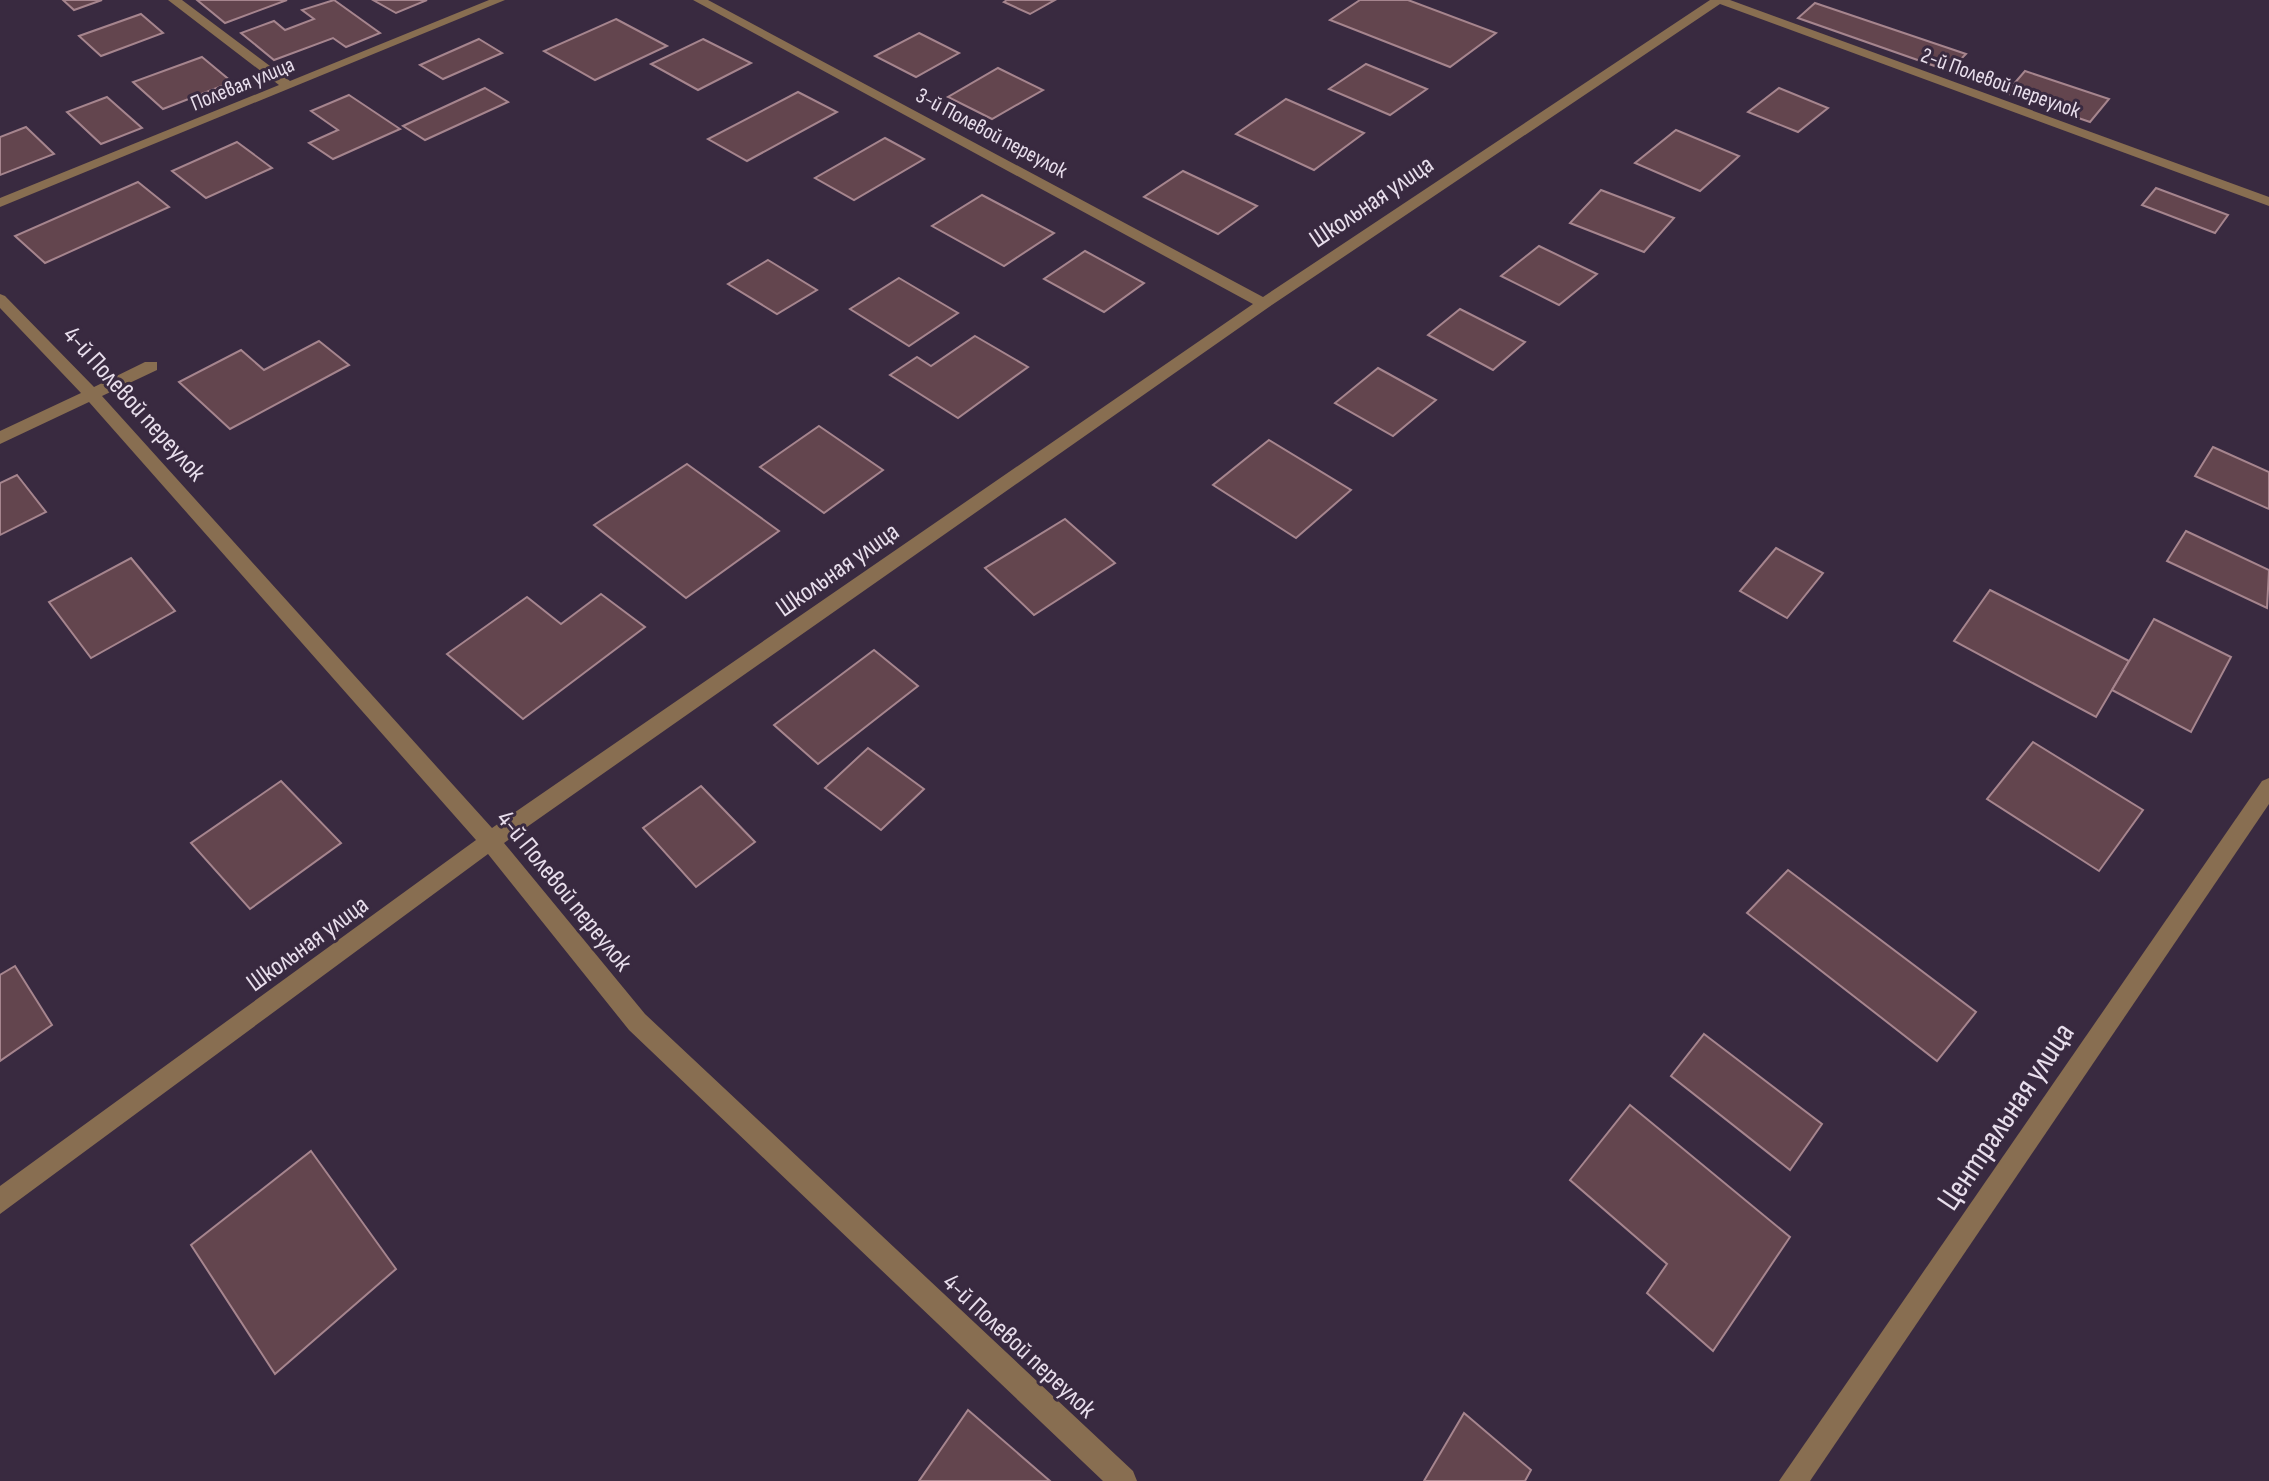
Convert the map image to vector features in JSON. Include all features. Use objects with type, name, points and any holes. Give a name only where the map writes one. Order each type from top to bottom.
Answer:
[{"type":"street","points":[[174,0],[289,86]]},
{"type":"street","name":"Полевая улица","points":[[0,203],[499,0]]},
{"type":"street","name":"3-й Полевой переулок","points":[[699,0],[1264,304]]},
{"type":"street","name":"Школьная улица","points":[[0,1201],[490,841],[1264,304],[1718,0]]},
{"type":"street","name":"2-й Полевой переулок","points":[[1718,0],[2269,202]]},
{"type":"street","name":"4-й Полевой переулок","points":[[0,299],[90,393],[490,841],[637,1022],[1123,1481]]},
{"type":"street","points":[[0,438],[151,366]]},
{"type":"street","name":"Центральная улица","points":[[1793,1481],[2269,787]]},
{"type":"building","points":[[63,0],[102,0],[74,10]]},
{"type":"building","points":[[197,0],[287,0],[225,23]]},
{"type":"building","points":[[334,0],[380,33],[346,47],[333,38],[274,60],[241,33],[274,21],[285,30],[314,19],[302,10]]},
{"type":"building","points":[[373,0],[427,0],[396,13]]},
{"type":"building","points":[[1055,0],[1030,14],[1004,2]]},
{"type":"building","points":[[1360,0],[1408,0],[1496,33],[1450,67],[1330,20]]},
{"type":"building","points":[[1815,3],[1966,54],[1949,71],[1798,18]]},
{"type":"building","points":[[141,14],[163,33],[101,56],[79,36]]},
{"type":"building","points":[[616,19],[667,46],[595,80],[544,51]]},
{"type":"building","points":[[919,33],[959,53],[916,77],[875,56]]},
{"type":"building","points":[[479,39],[502,53],[443,79],[420,65]]},
{"type":"building","points":[[703,39],[751,63],[698,90],[651,64]]},
{"type":"building","points":[[202,57],[232,82],[163,109],[133,82]]},
{"type":"building","points":[[1366,64],[1427,89],[1390,115],[1329,89]]},
{"type":"building","points":[[998,68],[1043,90],[992,119],[948,97]]},
{"type":"building","points":[[2025,71],[2109,99],[2090,122],[2006,93]]},
{"type":"building","points":[[485,88],[508,102],[425,140],[403,126]]},
{"type":"building","points":[[1779,88],[1828,108],[1798,132],[1748,112]]},
{"type":"building","points":[[798,92],[837,112],[747,161],[708,139]]},
{"type":"building","points":[[349,95],[400,129],[333,159],[309,143],[338,130],[311,111]]},
{"type":"building","points":[[107,97],[142,128],[101,144],[67,112]]},
{"type":"building","points":[[1286,99],[1364,133],[1314,170],[1236,134]]},
{"type":"building","points":[[26,127],[54,154],[0,175],[0,137]]},
{"type":"building","points":[[1676,130],[1739,156],[1700,191],[1635,163]]},
{"type":"building","points":[[885,138],[924,159],[854,200],[815,178]]},
{"type":"building","points":[[237,142],[272,168],[206,198],[172,171]]},
{"type":"building","points":[[1183,171],[1257,206],[1218,234],[1144,197]]},
{"type":"building","points":[[138,182],[169,207],[45,263],[15,236]]},
{"type":"building","points":[[2156,188],[2228,215],[2215,233],[2142,205]]},
{"type":"building","points":[[1601,190],[1674,218],[1644,252],[1570,223]]},
{"type":"building","points":[[982,195],[1054,233],[1004,266],[932,226]]},
{"type":"building","points":[[1539,246],[1597,274],[1559,305],[1501,276]]},
{"type":"building","points":[[1085,251],[1144,283],[1104,312],[1044,279]]},
{"type":"building","points":[[768,260],[817,290],[777,314],[728,284]]},
{"type":"building","points":[[899,278],[958,313],[909,346],[850,309]]},
{"type":"building","points":[[1460,309],[1525,342],[1493,370],[1428,335]]},
{"type":"building","points":[[975,336],[1028,367],[958,418],[890,375],[917,357],[931,366]]},
{"type":"building","points":[[319,341],[349,365],[230,429],[179,382],[241,350],[264,370]]},
{"type":"building","points":[[1378,368],[1436,400],[1393,436],[1335,403]]},
{"type":"building","points":[[819,426],[883,470],[824,513],[760,467]]},
{"type":"building","points":[[1269,440],[1351,490],[1296,538],[1213,485]]},
{"type":"building","points":[[2213,447],[2269,472],[2269,509],[2195,476]]},
{"type":"building","points":[[687,464],[779,531],[686,598],[594,525]]},
{"type":"building","points":[[17,475],[46,512],[0,535],[0,483]]},
{"type":"building","points":[[1065,519],[1115,563],[1034,615],[985,568]]},
{"type":"building","points":[[2186,531],[2269,570],[2267,608],[2167,561]]},
{"type":"building","points":[[1776,548],[1823,573],[1787,618],[1740,591]]},
{"type":"building","points":[[131,558],[175,611],[91,658],[49,602]]},
{"type":"building","points":[[1990,590],[2129,661],[2096,717],[1954,641]]},
{"type":"building","points":[[601,594],[645,627],[523,719],[447,654],[527,597],[561,624]]},
{"type":"building","points":[[2154,619],[2231,657],[2191,732],[2112,690]]},
{"type":"building","points":[[874,650],[918,686],[818,764],[774,725]]},
{"type":"building","points":[[2033,742],[2143,810],[2099,871],[1987,799]]},
{"type":"building","points":[[868,748],[924,789],[881,830],[825,788]]},
{"type":"building","points":[[281,781],[341,843],[250,909],[191,843]]},
{"type":"building","points":[[701,786],[755,842],[696,887],[643,828]]},
{"type":"building","points":[[1788,870],[1976,1012],[1937,1061],[1747,913]]},
{"type":"building","points":[[15,966],[52,1025],[0,1061],[0,975]]},
{"type":"building","points":[[1704,1034],[1822,1124],[1790,1170],[1671,1076]]},
{"type":"building","points":[[1630,1105],[1790,1237],[1713,1351],[1647,1293],[1667,1264],[1570,1180]]},
{"type":"building","points":[[311,1151],[396,1269],[275,1374],[191,1245]]},
{"type":"building","points":[[968,1410],[1050,1481],[919,1481]]},
{"type":"building","points":[[1464,1413],[1531,1470],[1525,1481],[1424,1481]]}]
